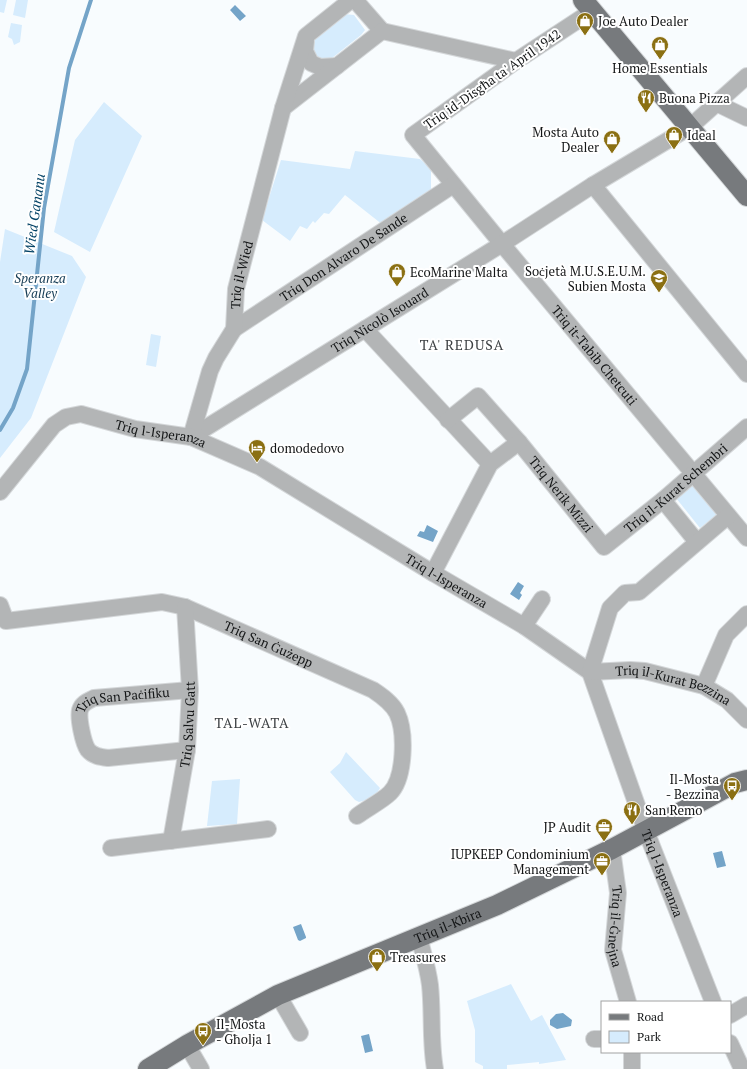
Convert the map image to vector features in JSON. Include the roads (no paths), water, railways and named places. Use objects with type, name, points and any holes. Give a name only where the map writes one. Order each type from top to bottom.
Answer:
[{"type":"main road","points":[[588,5],[747,196]]},
{"type":"main road","name":"Triq il-Kbira","points":[[148,1069],[187,1045],[278,995],[497,905],[612,849],[735,783],[747,780]]},
{"type":"street","points":[[337,66],[320,67],[311,63],[305,51],[306,36],[346,2],[382,31],[516,62]]},
{"type":"street","name":"Triq id-Disgħa ta' April 1942","points":[[413,135],[516,62],[588,5]]},
{"type":"street","points":[[283,108],[382,31]]},
{"type":"street","name":"Triq il-Wied","points":[[191,437],[210,371],[216,358],[234,329],[236,289],[283,108],[306,36]]},
{"type":"street","name":"Triq Nicolò Isouard","points":[[191,437],[502,244],[593,185],[690,127],[747,76]]},
{"type":"street","points":[[716,103],[747,118]]},
{"type":"street","name":"Triq it-Tabib Chetcuti","points":[[413,135],[692,474],[747,538]]},
{"type":"street","name":"Triq Don Alvaro De Sande","points":[[234,329],[453,185]]},
{"type":"street","points":[[593,185],[747,374]]},
{"type":"street","points":[[365,329],[490,464]]},
{"type":"street","name":"Triq Nerik Mizzi","points":[[448,420],[478,396],[519,442],[604,547]]},
{"type":"street","name":"Triq l-Isperanza","points":[[0,492],[54,426],[66,417],[81,414],[135,429],[191,437],[260,466],[433,573],[524,626],[590,672],[646,831],[713,1001]]},
{"type":"street","name":"Triq il-Kurat Schembri","points":[[604,547],[663,500],[747,427]]},
{"type":"street","points":[[433,573],[490,464],[519,442]]},
{"type":"street","points":[[663,500],[697,542]]},
{"type":"street","points":[[590,672],[610,608],[625,593],[639,592],[728,516]]},
{"type":"street","points":[[524,626],[542,599]]},
{"type":"street","name":"Triq San Ġużepp","points":[[0,605],[6,621],[162,602],[186,607],[373,690],[387,700],[397,713],[402,734],[403,755],[399,775],[390,793],[357,816]]},
{"type":"street","name":"Triq Salvu Gatt","points":[[171,841],[187,750],[190,690],[186,607]]},
{"type":"street","points":[[704,686],[726,635],[747,614]]},
{"type":"street","name":"Triq il-Kurat Bezzina","points":[[590,672],[630,670],[645,671],[704,686],[727,700],[747,720]]},
{"type":"street","name":"Triq San Paċifiku","points":[[187,750],[108,758],[97,757],[88,751],[84,742],[80,709],[86,702],[94,698],[190,690]]},
{"type":"street","points":[[111,848],[268,829]]},
{"type":"street","name":"Triq il-Ġnejna","points":[[612,849],[618,893],[613,950],[628,1001]]},
{"type":"street","points":[[419,937],[430,986],[432,1051],[435,1069]]},
{"type":"street","points":[[278,995],[300,1033]]},
{"type":"street","points":[[731,1014],[747,1005]]},
{"type":"street","points":[[187,1045],[201,1069]]},
{"type":"street","points":[[731,1045],[742,1069]]},
{"type":"water","points":[[235,5],[246,16],[240,21],[230,10]]},
{"type":"water","points":[[427,525],[438,531],[433,542],[417,536],[420,531],[424,532]]},
{"type":"water","points":[[518,582],[524,586],[520,593],[522,595],[519,600],[510,594]]},
{"type":"water","points":[[722,851],[726,866],[717,868],[713,853]]},
{"type":"water","points":[[301,924],[306,938],[300,941],[298,940],[293,927]]},
{"type":"water","points":[[563,1013],[572,1020],[571,1026],[557,1029],[550,1025],[550,1020],[556,1014]]},
{"type":"water","points":[[369,1034],[373,1051],[365,1053],[361,1036]]},
{"type":"waterway","name":"Wied Gananu","points":[[0,430],[13,408],[27,369],[44,208],[69,68],[91,0]]},
{"type":"place","name":"Joe Auto Dealer","points":[[585,36]]},
{"type":"place","name":"Home Essentials","points":[[660,60]]},
{"type":"place","name":"Buona Pizza","points":[[646,113]]},
{"type":"place","name":"Ideal","points":[[674,150]]},
{"type":"place","name":"Mosta Auto Dealer","points":[[612,154]]},
{"type":"place","name":"EcoMarine Malta","points":[[397,287]]},
{"type":"place","name":"Soċjetà M.U.S.E.U.M. Subien Mosta","points":[[659,293]]},
{"type":"place","name":"domodedovo","points":[[257,463]]},
{"type":"place","name":"Il-Mosta - Bezzina","points":[[732,801]]},
{"type":"place","name":"San Remo","points":[[632,825]]},
{"type":"place","name":"JP Audit","points":[[604,842]]},
{"type":"place","name":"IUPKEEP Condominium Management","points":[[602,876]]},
{"type":"place","name":"Treasures","points":[[377,972]]},
{"type":"place","name":"Il-Mosta - Għolja 1","points":[[203,1046]]},
{"type":"district","name":"TA' REDUSA","points":[[462,344]]},
{"type":"district","name":"TAL-WATA","points":[[252,722]]},
{"type":"park label","name":"Speranza Valley","points":[[40,286]]}]
